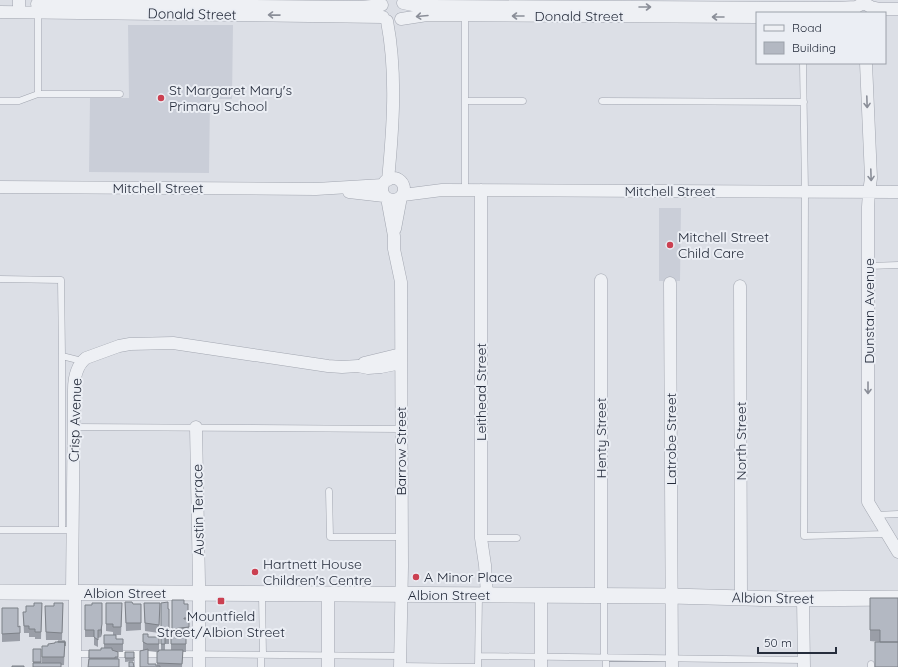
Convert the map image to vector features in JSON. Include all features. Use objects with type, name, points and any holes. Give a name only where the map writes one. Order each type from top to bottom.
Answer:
[{"type":"street","name":"Donald Street","points":[[0,4],[19,6],[200,9]]},
{"type":"street","name":"Donald Street","points":[[0,12],[19,6],[38,13],[418,6],[693,8],[865,7],[898,9]]},
{"type":"street","name":"Donald Street","points":[[393,7],[427,15],[465,16],[693,8],[756,17]]},
{"type":"street","name":"Barrow Street","points":[[393,7],[391,187],[394,249],[400,282],[401,359],[400,429],[402,567],[400,663]]},
{"type":"street","name":"Donald Street","points":[[886,15],[898,9]]},
{"type":"street","name":"Dunstan Avenue","points":[[866,64],[871,178],[869,192],[868,502],[875,516],[898,552]]},
{"type":"street","name":"Mitchell Street","points":[[0,187],[316,189],[391,187],[442,190],[898,192]]},
{"type":"street","name":"Mitchell Street","points":[[391,187],[395,200],[402,196],[442,190]]},
{"type":"street","name":"Leithead Street","points":[[481,190],[481,538],[485,565],[483,595]]},
{"type":"street","name":"Barrow Street","points":[[394,236],[402,196]]},
{"type":"street","name":"Henty Street","points":[[601,280],[602,596]]},
{"type":"street","name":"Latrobe Street","points":[[670,283],[672,663]]},
{"type":"street","name":"North Street","points":[[740,286],[741,597]]},
{"type":"street","name":"Crisp Avenue","points":[[75,667],[74,593],[67,530],[67,454],[73,427],[74,378],[82,361],[100,352],[119,346],[156,342],[192,345],[313,365],[342,367],[358,366],[370,361],[401,359]]},
{"type":"street","name":"Austin Terrace","points":[[196,427],[199,667]]},
{"type":"street","name":"Albion Street","points":[[0,592],[328,594],[401,589],[483,595],[898,598]]},
{"type":"street","points":[[328,594],[328,661]]},
{"type":"street","points":[[541,596],[541,662]]},
{"type":"street","points":[[803,598],[804,663]]},
{"type":"lane","points":[[38,13],[38,94]]},
{"type":"lane","points":[[465,16],[466,190]]},
{"type":"lane","points":[[803,64],[805,192],[804,536],[887,534]]},
{"type":"lane","points":[[0,101],[19,101],[38,94],[120,94]]},
{"type":"lane","points":[[465,101],[523,101]]},
{"type":"lane","points":[[602,101],[804,102]]},
{"type":"lane","points":[[869,266],[898,265]]},
{"type":"lane","points":[[0,279],[61,280],[62,356],[67,454]]},
{"type":"lane","points":[[62,356],[82,361]]},
{"type":"lane","points":[[73,427],[400,429]]},
{"type":"lane","points":[[329,491],[330,538],[401,537]]},
{"type":"lane","points":[[875,516],[898,514]]},
{"type":"lane","points":[[0,530],[67,530]]},
{"type":"lane","points":[[481,538],[517,538]]},
{"type":"lane","points":[[261,667],[262,594]]},
{"type":"lane","points":[[75,654],[262,655],[328,661],[478,667],[483,595]]},
{"type":"lane","points":[[602,596],[606,667]]},
{"type":"lane","points":[[138,654],[138,667]]},
{"type":"lane","points":[[479,656],[541,662],[605,657],[672,663],[733,659],[804,663]]},
{"type":"lane","points":[[733,659],[733,667]]},
{"type":"shaded area","name":"St Margaret Mary's Primary School","points":[[128,25],[233,25],[232,99],[210,99],[209,173],[89,172],[90,98],[129,98]]},
{"type":"shaded area","name":"Mitchell Street Child Care","points":[[659,208],[681,208],[680,281],[659,281]]},
{"type":"building","points":[[870,598],[898,598],[898,642],[880,642],[880,630],[870,630]]},
{"type":"building","points":[[172,600],[184,600],[184,604],[188,604],[188,618],[184,619],[189,619],[189,627],[172,629]]},
{"type":"building","points":[[125,602],[141,604],[141,623],[126,623]]},
{"type":"building","points":[[168,602],[169,636],[165,636],[165,644],[161,644],[161,603]]},
{"type":"building","points":[[34,603],[42,603],[41,632],[35,632],[35,629],[29,629],[29,626],[24,626],[23,612],[26,612],[26,606],[34,606]]},
{"type":"building","points":[[54,603],[63,603],[62,633],[46,632],[45,606],[54,606]]},
{"type":"building","points":[[92,603],[102,603],[102,624],[101,630],[98,630],[98,640],[94,637],[94,630],[85,630],[85,605],[92,605]]},
{"type":"building","points":[[106,603],[122,603],[121,627],[113,627],[113,624],[106,624]]},
{"type":"building","points":[[144,603],[160,603],[159,625],[145,623]]},
{"type":"building","points":[[2,608],[18,608],[18,627],[20,626],[20,633],[2,634]]},
{"type":"building","points":[[171,633],[186,633],[186,644],[171,644]]},
{"type":"building","points":[[143,634],[148,634],[148,637],[159,637],[159,644],[147,644],[143,642]]},
{"type":"building","points":[[104,635],[116,635],[116,639],[123,639],[123,644],[104,644]]},
{"type":"building","points":[[65,642],[64,657],[42,657],[42,646],[48,646],[48,644]]},
{"type":"building","points":[[875,642],[898,642],[898,667],[875,667]]},
{"type":"building","points":[[101,648],[112,648],[112,650],[118,652],[118,657],[89,658],[89,650],[101,650]]},
{"type":"building","points":[[33,649],[41,649],[41,662],[33,662]]},
{"type":"building","points":[[148,649],[148,664],[156,664],[156,666],[160,667],[140,667],[140,651]]},
{"type":"building","points":[[159,650],[183,650],[182,664],[157,663],[157,652]]},
{"type":"building","points":[[125,652],[134,652],[134,658],[125,658]]},
{"type":"building","points":[[89,659],[119,659],[119,667],[88,667]]},
{"type":"building","points":[[129,662],[133,662],[134,667],[129,667]]},
{"type":"building","points":[[33,663],[61,663],[61,667],[33,667]]},
{"type":"building","points":[[24,666],[24,667],[12,667]]},
{"type":"place","name":"St Margaret Mary's Primary School","points":[[161,98]]},
{"type":"place","name":"Mitchell Street Child Care","points":[[670,245]]},
{"type":"place","name":"Hartnett House Children's Centre","points":[[255,572]]},
{"type":"place","name":"A Minor Place","points":[[416,577]]},
{"type":"place","name":"Mountfield Street/Albion Street","points":[[221,601]]}]
